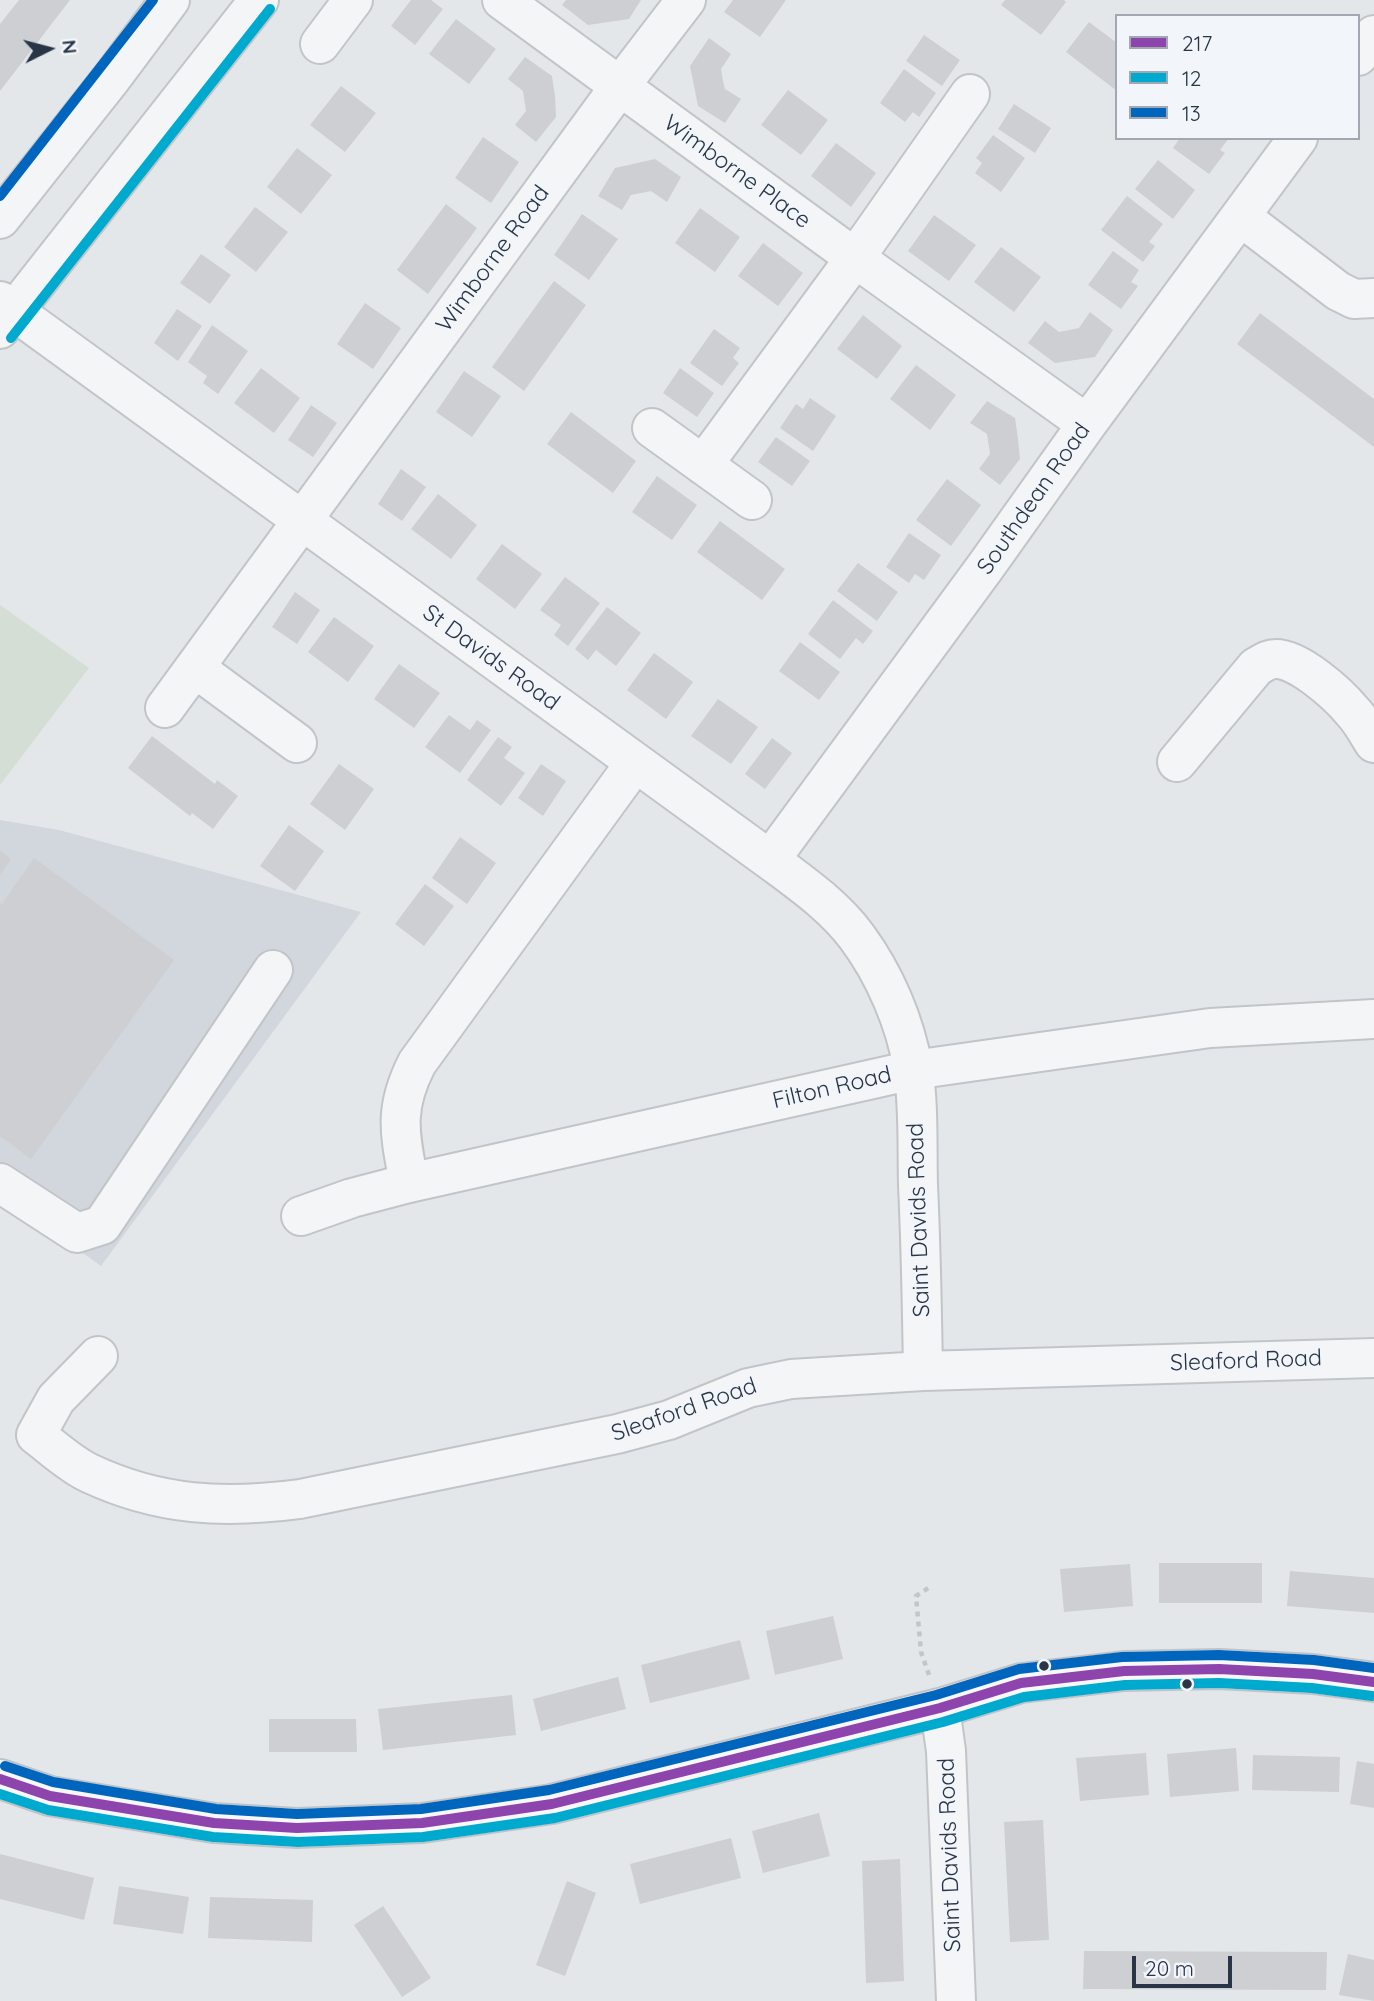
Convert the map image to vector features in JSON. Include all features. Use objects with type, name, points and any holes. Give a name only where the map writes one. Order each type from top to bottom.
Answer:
[{"type":"main road","points":[[0,1779],[50,1796],[214,1823],[298,1828],[422,1823],[552,1804],[940,1708],[1021,1683],[1124,1671],[1219,1669],[1313,1674],[1374,1682]]},
{"type":"street","points":[[0,219],[170,0]]},
{"type":"street","points":[[5,314],[259,0]]},
{"type":"street","points":[[320,44],[353,0]]},
{"type":"street","name":"Wimborne Place","points":[[502,0],[1087,424]]},
{"type":"street","name":"Wimborne Road","points":[[165,708],[620,86],[686,0]]},
{"type":"street","points":[[1360,53],[1374,35]]},
{"type":"street","points":[[703,465],[855,258],[970,94]]},
{"type":"street","name":"Southdean Road","points":[[770,860],[1297,140]]},
{"type":"street","points":[[1241,217],[1338,291],[1354,299],[1374,298]]},
{"type":"street","name":"St Davids Road","points":[[5,314],[303,520],[820,898],[856,935],[869,955],[894,1004],[904,1031],[913,1070]]},
{"type":"street","points":[[652,428],[752,500]]},
{"type":"street","points":[[1177,762],[1256,667],[1268,660],[1279,659],[1294,664],[1320,682],[1353,711],[1374,743]]},
{"type":"street","points":[[195,668],[297,743]]},
{"type":"street","points":[[409,1183],[401,1142],[400,1113],[402,1096],[417,1063],[635,763]]},
{"type":"street","points":[[0,1182],[77,1233],[102,1225],[273,970]]},
{"type":"street","name":"Filton Road","points":[[301,1216],[343,1200],[409,1183],[913,1070],[1210,1028],[1374,1019]]},
{"type":"street","name":"Saint Davids Road","points":[[913,1070],[922,1277],[923,1371]]},
{"type":"street","name":"Sleaford Road","points":[[98,1356],[56,1399],[36,1435],[87,1472],[155,1497],[210,1505],[259,1504],[300,1499],[617,1434],[669,1420],[728,1395],[769,1382],[923,1371],[1374,1358]]},
{"type":"street","name":"Saint Davids Road","points":[[940,1708],[946,1751],[956,2001]]},
{"type":"path","points":[[930,1587],[916,1596],[921,1652],[940,1708]]},
{"type":"shaded area","points":[[0,605],[89,668],[0,785]]},
{"type":"shaded area","points":[[0,820],[59,830],[361,912],[101,1266],[0,1193]]},
{"type":"building","points":[[19,0],[70,0],[0,91],[0,24]]},
{"type":"building","points":[[411,0],[431,0],[443,9],[415,45],[391,26]]},
{"type":"building","points":[[566,0],[641,0],[629,19],[588,25],[562,5]]},
{"type":"building","points":[[733,0],[786,0],[760,37],[724,12]]},
{"type":"building","points":[[1005,0],[1066,2],[1041,35],[1001,5]]},
{"type":"building","points":[[456,19],[496,49],[469,84],[429,54]]},
{"type":"building","points":[[1089,22],[1115,42],[1115,89],[1066,52]]},
{"type":"building","points":[[924,35],[960,60],[942,86],[906,61]]},
{"type":"building","points":[[709,38],[731,54],[721,69],[723,81],[725,89],[741,99],[725,123],[698,106],[690,66]]},
{"type":"building","points":[[525,57],[552,76],[555,96],[556,117],[536,142],[515,125],[526,111],[523,91],[508,79]]},
{"type":"building","points":[[904,69],[936,93],[919,117],[913,112],[905,122],[880,103]]},
{"type":"building","points":[[341,86],[376,113],[345,152],[310,125]]},
{"type":"building","points":[[788,90],[828,120],[801,155],[761,125]]},
{"type":"building","points":[[1014,104],[1051,128],[1035,153],[998,129]]},
{"type":"building","points":[[993,135],[1025,158],[1001,192],[975,173],[982,163],[976,158]]},
{"type":"building","points":[[483,137],[519,162],[491,203],[455,178]]},
{"type":"building","points":[[1179,140],[1228,140],[1220,150],[1225,153],[1209,174],[1173,148]]},
{"type":"building","points":[[836,143],[876,173],[851,207],[811,176]]},
{"type":"building","points":[[297,148],[332,175],[301,214],[267,187]]},
{"type":"building","points":[[655,159],[681,177],[667,202],[651,191],[631,195],[622,210],[598,196],[615,168]]},
{"type":"building","points":[[1158,160],[1195,190],[1173,219],[1135,189]]},
{"type":"building","points":[[1127,196],[1163,224],[1149,242],[1155,246],[1143,262],[1101,230]]},
{"type":"building","points":[[446,204],[477,228],[428,294],[397,270]]},
{"type":"building","points":[[255,207],[288,232],[256,272],[224,247]]},
{"type":"building","points":[[700,208],[740,237],[715,272],[675,243]]},
{"type":"building","points":[[582,214],[618,239],[589,280],[554,255]]},
{"type":"building","points":[[934,215],[976,245],[949,281],[908,251]]},
{"type":"building","points":[[763,243],[803,273],[778,306],[738,276]]},
{"type":"building","points":[[1001,247],[1041,277],[1014,312],[974,282]]},
{"type":"building","points":[[1113,251],[1139,270],[1131,282],[1138,286],[1121,309],[1088,285]]},
{"type":"building","points":[[201,254],[231,275],[210,304],[180,283]]},
{"type":"building","points":[[554,281],[586,305],[524,391],[492,367]]},
{"type":"building","points":[[365,303],[401,328],[373,369],[337,344]]},
{"type":"building","points":[[177,309],[202,326],[178,361],[154,343]]},
{"type":"building","points":[[1090,312],[1113,330],[1095,357],[1055,363],[1028,343],[1045,321],[1059,332],[1079,328]]},
{"type":"building","points":[[1260,313],[1374,399],[1374,447],[1237,344]]},
{"type":"building","points":[[863,315],[902,346],[877,379],[837,349]]},
{"type":"building","points":[[212,325],[248,351],[218,394],[203,383],[207,376],[188,362]]},
{"type":"building","points":[[714,329],[740,348],[733,358],[739,363],[722,386],[690,363]]},
{"type":"building","points":[[916,365],[956,395],[930,430],[890,399]]},
{"type":"building","points":[[261,368],[300,398],[274,433],[234,403]]},
{"type":"building","points":[[680,368],[714,393],[697,417],[663,393]]},
{"type":"building","points":[[464,371],[501,396],[472,437],[436,412]]},
{"type":"building","points":[[810,398],[836,416],[813,451],[780,428],[796,404],[803,409]]},
{"type":"building","points":[[987,401],[1015,418],[1020,459],[1000,485],[979,469],[990,454],[987,434],[970,423]]},
{"type":"building","points":[[311,405],[337,423],[313,457],[288,440]]},
{"type":"building","points":[[571,412],[636,461],[613,493],[547,444]]},
{"type":"building","points":[[776,437],[810,461],[792,486],[758,462]]},
{"type":"building","points":[[401,469],[426,487],[402,521],[378,504]]},
{"type":"building","points":[[657,476],[697,505],[672,540],[632,512]]},
{"type":"building","points":[[947,479],[981,505],[951,546],[916,520]]},
{"type":"building","points":[[438,494],[477,525],[451,559],[411,529]]},
{"type":"building","points":[[720,521],[785,569],[762,600],[697,552]]},
{"type":"building","points":[[909,533],[941,555],[924,580],[915,574],[909,583],[886,567]]},
{"type":"building","points":[[502,544],[542,574],[515,609],[476,579]]},
{"type":"building","points":[[858,563],[898,592],[877,621],[837,591]]},
{"type":"building","points":[[565,577],[600,603],[568,646],[554,635],[561,625],[540,610]]},
{"type":"building","points":[[295,592],[320,610],[297,644],[272,627]]},
{"type":"building","points":[[833,600],[873,631],[863,644],[856,638],[840,659],[808,634]]},
{"type":"building","points":[[607,607],[641,633],[616,666],[596,650],[588,660],[575,649]]},
{"type":"building","points":[[334,617],[374,646],[348,682],[308,652]]},
{"type":"building","points":[[800,642],[840,672],[819,700],[779,671]]},
{"type":"building","points":[[654,653],[693,682],[666,719],[627,690]]},
{"type":"building","points":[[399,664],[440,693],[414,728],[374,699]]},
{"type":"building","points":[[718,699],[758,727],[731,764],[691,736]]},
{"type":"building","points":[[449,715],[470,730],[477,720],[491,730],[460,773],[425,747]]},
{"type":"building","points":[[152,736],[215,784],[217,780],[238,796],[213,829],[192,813],[190,816],[128,768]]},
{"type":"building","points":[[498,737],[512,747],[504,758],[525,773],[501,806],[467,780]]},
{"type":"building","points":[[772,738],[792,753],[765,789],[745,774]]},
{"type":"building","points":[[339,764],[374,789],[345,830],[310,804]]},
{"type":"building","points":[[541,764],[566,781],[543,816],[518,798]]},
{"type":"building","points":[[289,825],[324,851],[295,891],[260,866]]},
{"type":"building","points":[[460,837],[496,863],[467,904],[432,878]]},
{"type":"building","points":[[0,851],[11,859],[0,875]]},
{"type":"building","points":[[34,858],[174,960],[31,1159],[0,1136],[0,903],[2,904]]},
{"type":"building","points":[[425,884],[454,906],[424,946],[395,924]]},
{"type":"building","points":[[1159,1563],[1262,1563],[1262,1603],[1159,1603]]},
{"type":"building","points":[[1130,1564],[1133,1606],[1064,1612],[1060,1569]]},
{"type":"building","points":[[1290,1571],[1374,1578],[1374,1613],[1287,1606]]},
{"type":"building","points":[[833,1616],[843,1659],[775,1675],[766,1631]]},
{"type":"building","points":[[740,1640],[750,1679],[650,1703],[641,1665]]},
{"type":"building","points":[[618,1677],[626,1709],[541,1731],[533,1699]]},
{"type":"building","points":[[512,1695],[516,1735],[383,1750],[378,1709]]},
{"type":"building","points":[[269,1719],[356,1719],[357,1752],[269,1752]]},
{"type":"building","points":[[1236,1748],[1239,1791],[1170,1797],[1167,1754]]},
{"type":"building","points":[[1146,1753],[1149,1795],[1080,1801],[1076,1758]]},
{"type":"building","points":[[1253,1755],[1340,1757],[1339,1792],[1252,1790]]},
{"type":"building","points":[[1357,1761],[1374,1764],[1374,1808],[1350,1804]]},
{"type":"building","points":[[819,1813],[830,1856],[763,1873],[752,1831]]},
{"type":"building","points":[[1043,1820],[1049,1940],[1010,1942],[1004,1822]]},
{"type":"building","points":[[731,1838],[741,1878],[640,1904],[630,1864]]},
{"type":"building","points":[[0,1854],[94,1878],[84,1920],[0,1899]]},
{"type":"building","points":[[900,1859],[904,1981],[866,1983],[862,1861]]},
{"type":"building","points":[[567,1881],[596,1893],[565,1976],[536,1965]]},
{"type":"building","points":[[119,1886],[189,1897],[183,1934],[113,1924]]},
{"type":"building","points":[[210,1897],[313,1900],[312,1942],[208,1938]]},
{"type":"building","points":[[383,1906],[431,1978],[402,1997],[354,1925]]},
{"type":"building","points":[[1084,1951],[1327,1952],[1326,1990],[1083,1989]]},
{"type":"building","points":[[1348,1954],[1374,1960],[1374,2001],[1339,1995]]},
{"type":"transit line","name":"13","points":[[0,196],[153,0]]},
{"type":"transit line","name":"12","points":[[11,338],[270,9]]},
{"type":"transit line","name":"13","points":[[5,1766],[53,1782],[216,1809],[297,1814],[421,1809],[549,1790],[936,1695],[1019,1669],[1122,1657],[1219,1655],[1314,1660],[1374,1668]]},
{"type":"transit line","name":"217","points":[[0,1779],[50,1796],[214,1823],[297,1828],[422,1823],[552,1804],[940,1708],[1021,1683],[1124,1671],[1219,1669],[1313,1674],[1374,1682]]},
{"type":"transit line","name":"12","points":[[0,1794],[48,1810],[213,1837],[298,1842],[423,1837],[555,1818],[943,1722],[1024,1697],[1125,1685],[1219,1683],[1312,1688],[1372,1696]]}]
